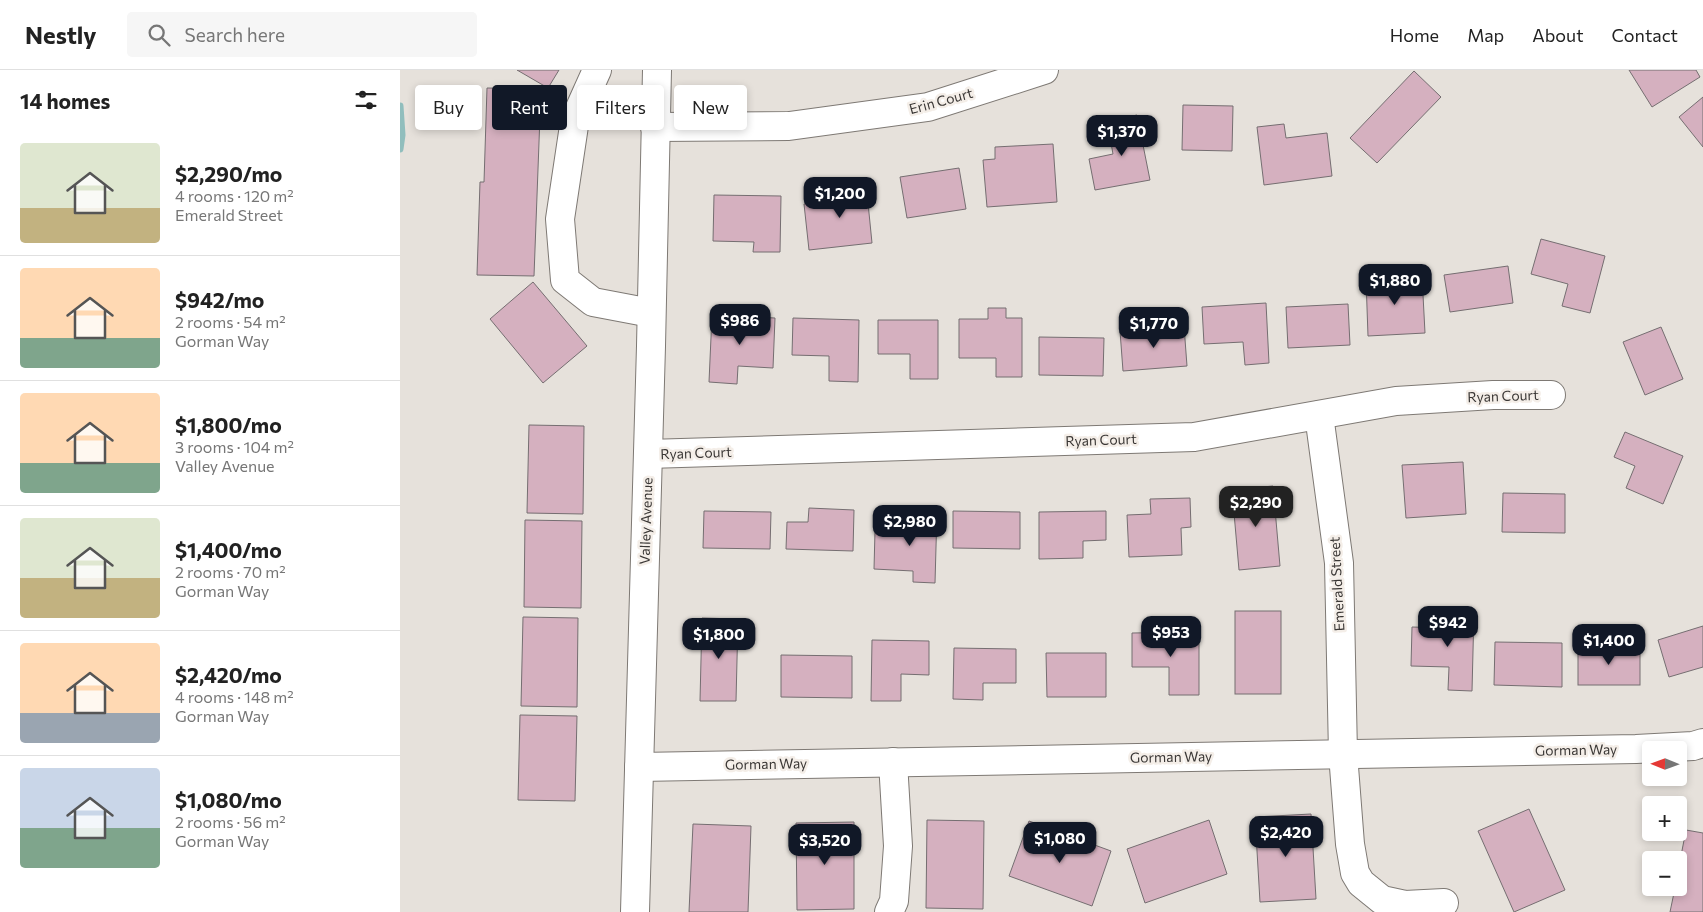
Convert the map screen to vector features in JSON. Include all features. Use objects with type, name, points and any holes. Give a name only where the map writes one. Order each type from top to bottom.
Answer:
[{"type":"street","points":[[597,70],[575,119],[560,219],[565,280],[594,302],[651,313]]},
{"type":"street","name":"Valley Avenue","points":[[656,85],[657,70]]},
{"type":"street","name":"Erin Court","points":[[664,127],[789,126],[928,107],[1044,70]]},
{"type":"street","name":"Valley Avenue","points":[[635,912],[655,130]]},
{"type":"street","name":"Ryan Court","points":[[648,454],[1194,437],[1396,401],[1493,395],[1551,395]]},
{"type":"street","name":"Emerald Street","points":[[1319,415],[1339,563],[1343,754],[1350,844],[1356,872],[1361,883],[1382,900],[1405,905],[1444,903]]},
{"type":"street","name":"Gorman Way","points":[[639,767],[1636,749],[1693,746],[1703,743]]},
{"type":"street","points":[[889,912],[894,901],[898,846],[893,762]]},
{"type":"building","points":[[517,70],[559,70],[550,85],[543,85]]},
{"type":"building","points":[[1629,70],[1696,70],[1700,77],[1652,107]]},
{"type":"building","points":[[1414,71],[1441,97],[1377,163],[1350,138]]},
{"type":"building","points":[[487,88],[492,88],[492,130],[539,130],[534,276],[477,275],[480,182],[484,182]]},
{"type":"building","points":[[1703,97],[1703,147],[1679,117]]},
{"type":"building","points":[[1183,105],[1233,106],[1232,151],[1182,150]]},
{"type":"building","points":[[1137,115],[1150,180],[1095,190],[1089,159],[1113,154],[1107,121]]},
{"type":"building","points":[[1284,124],[1286,138],[1327,133],[1332,176],[1264,185],[1257,127]]},
{"type":"building","points":[[1053,144],[1057,202],[987,207],[983,160],[995,159],[995,147]]},
{"type":"building","points":[[959,168],[966,209],[907,218],[900,177]]},
{"type":"building","points":[[866,183],[872,243],[809,250],[804,204],[837,201],[836,186]]},
{"type":"building","points":[[714,195],[781,196],[780,252],[753,252],[754,242],[713,241]]},
{"type":"building","points":[[1541,239],[1605,256],[1590,313],[1562,306],[1568,284],[1531,274]]},
{"type":"building","points":[[1508,266],[1513,303],[1450,312],[1444,275]]},
{"type":"building","points":[[1422,276],[1425,333],[1368,336],[1366,279]]},
{"type":"building","points":[[533,282],[587,346],[543,383],[490,319]]},
{"type":"building","points":[[1266,303],[1269,363],[1245,365],[1243,342],[1204,344],[1202,307]]},
{"type":"building","points":[[1348,304],[1350,345],[1288,348],[1286,307]]},
{"type":"building","points":[[988,308],[1006,308],[1006,318],[1022,318],[1022,377],[996,377],[996,358],[959,358],[959,319],[988,319]]},
{"type":"building","points":[[712,315],[775,318],[773,368],[738,366],[737,384],[709,382]]},
{"type":"building","points":[[793,318],[859,320],[858,382],[829,381],[829,356],[792,355]]},
{"type":"building","points":[[878,320],[938,320],[938,379],[910,379],[910,354],[878,354]]},
{"type":"building","points":[[1184,326],[1187,366],[1123,371],[1120,331]]},
{"type":"building","points":[[1661,327],[1683,379],[1645,395],[1623,342]]},
{"type":"building","points":[[1039,337],[1104,338],[1103,376],[1039,375]]},
{"type":"building","points":[[529,425],[584,426],[583,514],[527,513]]},
{"type":"building","points":[[1625,432],[1683,456],[1663,504],[1626,488],[1635,466],[1614,457]]},
{"type":"building","points":[[1463,462],[1466,514],[1406,518],[1402,465]]},
{"type":"building","points":[[1273,486],[1280,566],[1239,570],[1232,490]]},
{"type":"building","points":[[1503,493],[1565,494],[1565,533],[1502,532]]},
{"type":"building","points":[[1190,498],[1191,527],[1181,528],[1182,555],[1129,557],[1127,515],[1151,514],[1150,499]]},
{"type":"building","points":[[809,508],[854,510],[853,551],[786,549],[787,522],[808,522]]},
{"type":"building","points":[[908,510],[937,511],[935,583],[913,582],[913,571],[874,569],[875,531],[907,532]]},
{"type":"building","points":[[704,511],[771,512],[770,549],[703,548]]},
{"type":"building","points":[[953,511],[1020,512],[1020,549],[953,548]]},
{"type":"building","points":[[1106,511],[1106,540],[1083,541],[1083,558],[1039,559],[1039,512]]},
{"type":"building","points":[[525,520],[582,521],[581,608],[524,607]]},
{"type":"building","points":[[1445,610],[1474,611],[1472,691],[1448,690],[1449,667],[1411,666],[1412,627],[1445,628]]},
{"type":"building","points":[[1235,611],[1281,611],[1281,694],[1235,694]]},
{"type":"building","points":[[523,617],[578,618],[577,707],[521,706]]},
{"type":"building","points":[[702,618],[738,619],[736,701],[700,701]]},
{"type":"building","points":[[1703,626],[1703,667],[1669,677],[1658,640]]},
{"type":"building","points":[[1199,632],[1199,695],[1169,695],[1169,667],[1132,667],[1132,633]]},
{"type":"building","points":[[872,640],[929,641],[929,675],[901,674],[901,701],[871,701]]},
{"type":"building","points":[[1495,642],[1562,643],[1562,687],[1494,685]]},
{"type":"building","points":[[1578,646],[1640,646],[1640,685],[1578,685]]},
{"type":"building","points":[[954,648],[1016,649],[1016,683],[983,683],[983,700],[953,699]]},
{"type":"building","points":[[1046,653],[1106,653],[1106,697],[1047,697]]},
{"type":"building","points":[[781,655],[852,656],[852,698],[781,697]]},
{"type":"building","points":[[520,715],[577,716],[575,801],[518,800]]},
{"type":"building","points":[[1529,809],[1565,890],[1514,912],[1478,831]]},
{"type":"building","points":[[1311,814],[1316,899],[1260,902],[1255,817]]},
{"type":"building","points":[[927,820],[984,821],[983,909],[926,908]]},
{"type":"building","points":[[1209,820],[1227,874],[1145,903],[1127,849]]},
{"type":"building","points":[[1029,821],[1111,851],[1092,906],[1009,876]]},
{"type":"building","points":[[854,822],[854,909],[797,910],[796,823]]},
{"type":"building","points":[[693,824],[751,826],[748,912],[689,912]]},
{"type":"building","points":[[1687,830],[1703,833],[1703,912],[1670,912],[1673,896],[1687,896],[1687,851],[1682,851],[1684,841],[1687,841]]},
{"type":"waterway","points":[[400,106],[402,135],[400,149]]}]
